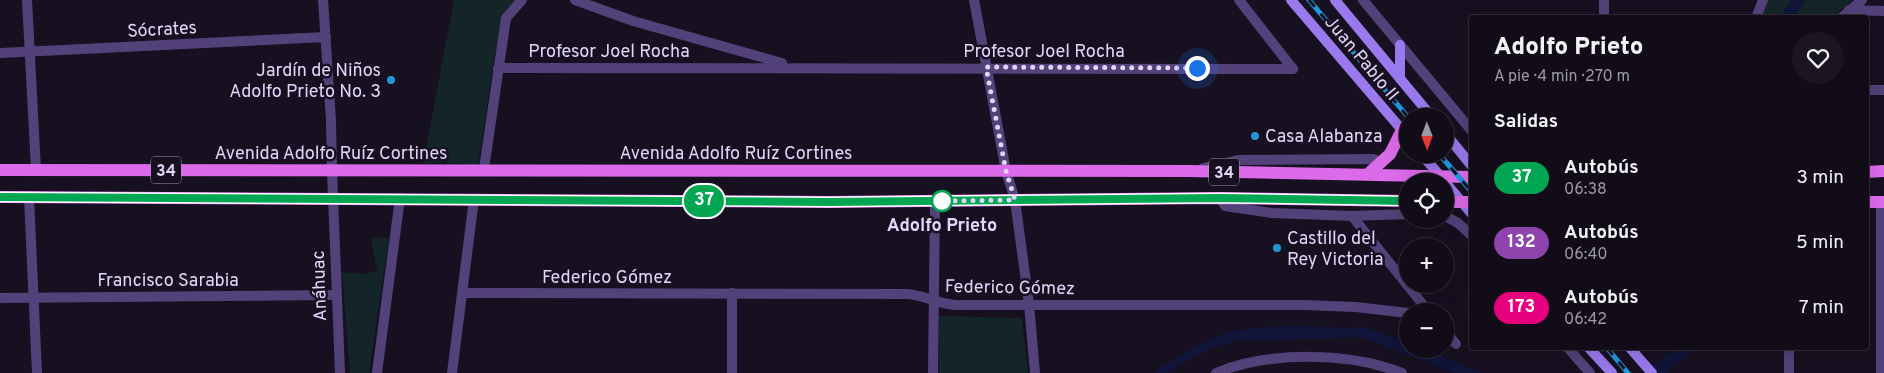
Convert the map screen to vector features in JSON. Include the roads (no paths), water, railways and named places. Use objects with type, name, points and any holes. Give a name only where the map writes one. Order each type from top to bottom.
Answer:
[{"type":"main road","name":"Juan Pablo II","points":[[1291,0],[1399,127]]},
{"type":"main road","name":"Juan Pablo II","points":[[1334,0],[1424,108]]},
{"type":"main road","points":[[1400,44],[1400,79]]},
{"type":"main road","points":[[1368,174],[1382,163],[1399,142]]},
{"type":"main road","points":[[1454,144],[1469,163]]},
{"type":"main road","points":[[1429,163],[1438,173]]},
{"type":"main road","name":"Avenida Adolfo Ruíz Cortines","points":[[0,170],[1189,171],[1368,174],[1399,176]]},
{"type":"main road","points":[[1869,172],[1884,171]]},
{"type":"main road","name":"Avenida Adolfo Ruíz Cortines","points":[[1454,179],[1469,177]]},
{"type":"main road","points":[[1454,190],[1467,202]]},
{"type":"main road","name":"34","points":[[0,197],[935,201],[1220,198],[1399,201]]},
{"type":"main road","points":[[1454,202],[1467,202]]},
{"type":"main road","points":[[1869,202],[1882,202]]},
{"type":"main road","points":[[1591,350],[1612,373]]},
{"type":"main road","points":[[1632,350],[1652,373]]},
{"type":"street","points":[[27,0],[36,170]]},
{"type":"street","name":"Anáhuac","points":[[323,0],[340,373]]},
{"type":"street","name":"Profesor Joel Rocha","points":[[522,0],[506,18],[498,68],[986,67],[1293,69],[1239,0]]},
{"type":"street","name":"Profesor Joel Rocha","points":[[575,0],[633,21],[795,67]]},
{"type":"street","points":[[974,0],[1006,171],[1015,200],[1029,304],[1035,373]]},
{"type":"street","points":[[1363,0],[1469,128]]},
{"type":"street","points":[[1604,0],[1604,15]]},
{"type":"street","points":[[1757,15],[1763,0]]},
{"type":"street","points":[[1845,14],[1862,0]]},
{"type":"street","points":[[1845,14],[1884,10]]},
{"type":"street","name":"Sócrates","points":[[0,53],[326,37]]},
{"type":"street","points":[[484,169],[498,68]]},
{"type":"street","points":[[1869,90],[1884,90]]},
{"type":"street","points":[[1189,171],[1238,160],[1374,159],[1382,163]]},
{"type":"street","points":[[29,197],[37,373]]},
{"type":"street","points":[[376,373],[400,198]]},
{"type":"street","points":[[1220,198],[1225,206],[1247,211],[1352,216],[1399,214]]},
{"type":"street","points":[[452,373],[474,199]]},
{"type":"street","points":[[933,373],[935,201]]},
{"type":"street","points":[[1881,373],[1883,294],[1882,202]]},
{"type":"street","points":[[1352,216],[1422,303]]},
{"type":"street","points":[[1454,221],[1469,233]]},
{"type":"street","name":"Federico Gómez","points":[[463,293],[907,294],[923,296],[935,302],[955,305],[1304,305],[1356,307],[1399,312]]},
{"type":"street","points":[[732,293],[732,373]]},
{"type":"street","name":"Francisco Sarabia","points":[[0,298],[335,295]]},
{"type":"street","points":[[1570,350],[1590,373]]},
{"type":"street","points":[[1789,350],[1789,373]]},
{"type":"street","points":[[1216,373],[1242,364],[1276,358],[1345,360],[1402,373]]},
{"type":"railway","points":[[1309,0],[1400,108]]},
{"type":"railway","points":[[1447,163],[1469,189]]},
{"type":"railway","points":[[1609,350],[1628,373]]},
{"type":"place","name":"Jardín de Niños Adolfo Prieto No. 3","points":[[391,80]]},
{"type":"place","name":"Casa Alabanza","points":[[1255,136]]},
{"type":"place","name":"Adolfo Prieto","points":[[942,201]]},
{"type":"place","name":"Castillo del Rey Victoria","points":[[1277,248]]}]
